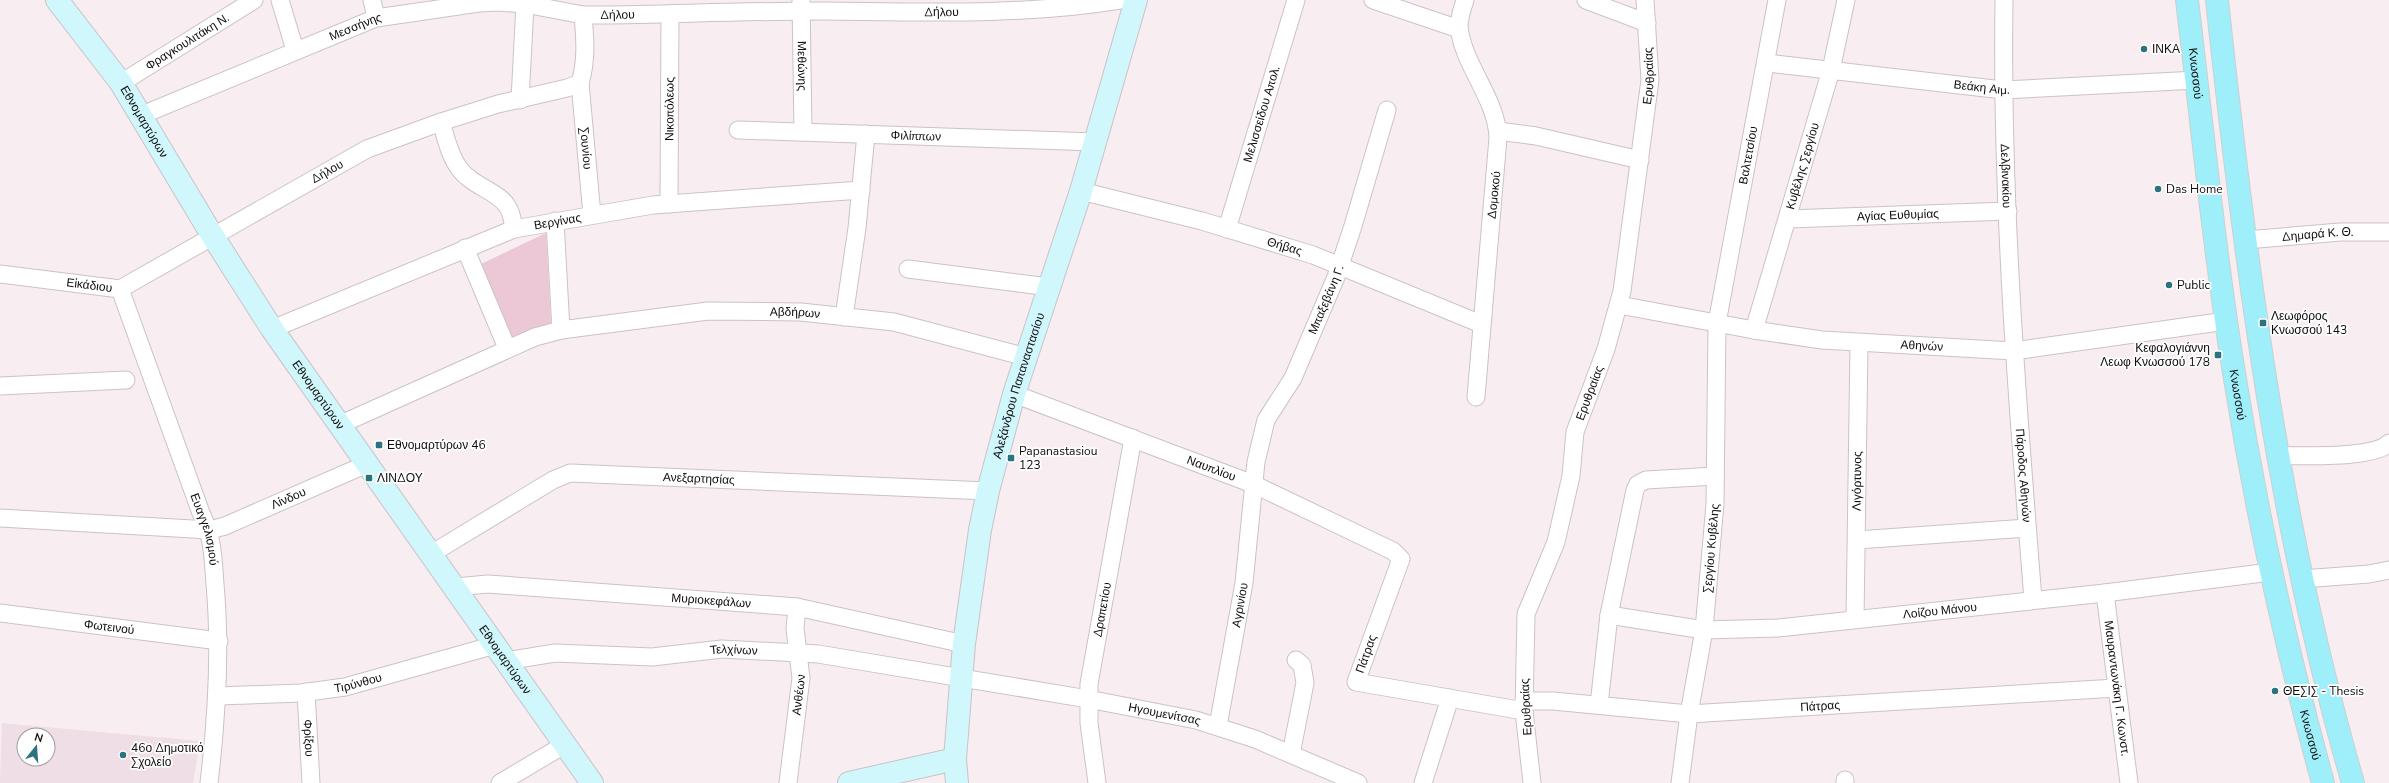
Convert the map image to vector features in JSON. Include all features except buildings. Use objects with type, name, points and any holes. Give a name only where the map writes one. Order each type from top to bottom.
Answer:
[{"type":"main road","name":"Κνωσσού","points":[[2187,0],[2226,321],[2249,464],[2270,572],[2323,783]]},
{"type":"main road","points":[[2217,0],[2257,327],[2279,456],[2302,579],[2319,658],[2353,783]]},
{"type":"street","name":"Εθνομαρτύρων","points":[[57,0],[121,83],[142,115],[212,235],[272,329],[564,744],[586,780]]},
{"type":"street","name":"Φραγκουλιτάκη Ν.","points":[[121,83],[254,0]]},
{"type":"street","points":[[280,0],[295,50]]},
{"type":"street","points":[[372,0],[376,18]]},
{"type":"street","name":"Δήλου","points":[[212,235],[367,149],[441,122],[567,88],[580,83],[585,57],[583,15],[670,14],[801,6],[1018,11],[1120,0]]},
{"type":"street","name":"Αλεξάνδρου Παπαναστασίου","points":[[957,783],[955,759],[964,644],[980,530],[988,490],[1014,394],[1081,191],[1136,0]]},
{"type":"street","name":"Μελισσείδου Απολ.","points":[[1227,229],[1296,0]]},
{"type":"street","points":[[1373,0],[1459,28],[1465,0]]},
{"type":"street","points":[[1586,0],[1647,23]]},
{"type":"street","name":"Ερυθραίας","points":[[1532,783],[1524,706],[1526,614],[1556,542],[1571,476],[1575,432],[1606,349],[1618,305],[1640,160],[1650,80],[1645,0]]},
{"type":"street","name":"Βαλτετσίου","points":[[1718,317],[1767,63],[1777,0]]},
{"type":"street","name":"Κυβέλης Σεργίου","points":[[1754,330],[1831,70],[1846,0]]},
{"type":"street","name":"Δελβινακίου","points":[[2004,0],[2003,90],[2014,351]]},
{"type":"street","name":"Μεσσήνης","points":[[142,115],[295,50],[376,18],[479,2],[525,4],[583,15]]},
{"type":"street","points":[[520,100],[525,4]]},
{"type":"street","name":"Μεθώνης","points":[[801,6],[803,132]]},
{"type":"street","name":"Νικοπόλεως","points":[[670,14],[670,204]]},
{"type":"street","name":"Δομοκού","points":[[1459,28],[1498,131],[1497,163],[1481,324],[1476,397]]},
{"type":"street","name":"Βεάκη Αιμ.","points":[[1767,63],[2003,90],[2197,80]]},
{"type":"street","name":"Σουνίου","points":[[580,83],[592,215]]},
{"type":"street","name":"Μπαξεβάνη Γ.","points":[[1253,484],[1266,420],[1293,378],[1340,265],[1387,110]]},
{"type":"street","points":[[441,122],[449,147],[459,168],[473,183],[500,198],[507,205],[514,230]]},
{"type":"street","name":"Φιλίππων","points":[[738,130],[1094,142]]},
{"type":"street","points":[[1498,131],[1543,138],[1640,160]]},
{"type":"street","points":[[844,318],[861,190],[866,134]]},
{"type":"street","name":"Βεργίνας","points":[[272,329],[465,248],[514,230],[555,221],[670,204],[861,190]]},
{"type":"street","name":"Θήβας","points":[[1081,191],[1227,229],[1340,265],[1481,324]]},
{"type":"street","name":"Αγίας Ευθυμίας","points":[[1788,219],[2008,211]]},
{"type":"street","points":[[555,221],[561,330]]},
{"type":"street","name":"Δημαρά Κ. Θ.","points":[[2246,240],[2340,232],[2389,232]]},
{"type":"street","name":"Εἰκάδιου","points":[[0,274],[120,289],[212,235]]},
{"type":"street","points":[[339,425],[507,348],[465,248]]},
{"type":"street","points":[[908,269],[1049,287]]},
{"type":"street","name":"Ευαγγελισμού","points":[[120,289],[201,513],[210,530],[219,641],[218,696],[209,783]]},
{"type":"street","name":"Αθηνών","points":[[1618,305],[1718,317],[1754,330],[1859,344],[2014,351],[2226,321]]},
{"type":"street","name":"Αβδήρων","points":[[507,348],[561,330],[708,311],[801,312],[844,318],[894,322],[1026,357]]},
{"type":"street","name":"Σεργίου Κυβέλης","points":[[1680,783],[1689,714],[1704,630],[1715,504],[1714,476],[1718,317]]},
{"type":"street","name":"Λιγόρτυνος","points":[[1855,618],[1859,344]]},
{"type":"street","name":"Πάροδος Αθηνών","points":[[2014,351],[2033,599]]},
{"type":"street","points":[[0,386],[126,380]]},
{"type":"street","name":"Ναυπλίου","points":[[1014,394],[1253,484],[1393,550],[1401,559]]},
{"type":"street","name":"Δραπετίου","points":[[1098,783],[1091,746],[1088,699],[1091,667],[1133,438]]},
{"type":"street","points":[[2279,456],[2366,453],[2382,449],[2389,443]]},
{"type":"street","name":"Λίνδου","points":[[210,530],[225,526],[367,464]]},
{"type":"street","name":"Ανεξαρτησίας","points":[[431,554],[553,480],[570,474],[988,490]]},
{"type":"street","points":[[1599,705],[1609,615],[1635,490],[1638,484],[1646,480],[1714,476]]},
{"type":"street","name":"Αγρινίου","points":[[1218,726],[1244,583],[1253,484]]},
{"type":"street","points":[[0,518],[210,530]]},
{"type":"street","points":[[1857,540],[2027,528]]},
{"type":"street","name":"Πάτρας","points":[[1401,559],[1356,682],[1450,698],[1524,706],[1599,705],[1689,714],[2116,688]]},
{"type":"street","points":[[2302,579],[2369,574],[2389,570]]},
{"type":"street","name":"Λοίζου Μάνου","points":[[1609,615],[1704,630],[1778,628],[1855,618],[2105,593],[2270,572]]},
{"type":"street","name":"Μυριοκεφάλων","points":[[455,588],[488,584],[797,607],[964,644]]},
{"type":"street","name":"Μαυραντωνάκη Γ. Κωνστ.","points":[[2105,593],[2128,783]]},
{"type":"street","name":"Ανθέων","points":[[788,783],[801,684],[795,629],[797,607]]},
{"type":"street","name":"Φωτεινού","points":[[0,613],[219,641]]},
{"type":"street","name":"Τελχίνων","points":[[500,653],[555,653],[641,657],[722,649],[798,652],[961,677]]},
{"type":"street","name":"Τιρύνθου","points":[[218,696],[306,692],[365,682],[500,653]]},
{"type":"street","points":[[1291,754],[1305,683],[1302,665],[1296,660]]},
{"type":"street","name":"Ηγουμενίτσας","points":[[961,677],[1164,713],[1218,726],[1291,754],[1322,776],[1358,783]]},
{"type":"street","name":"Φρίξου","points":[[306,692],[311,783]]},
{"type":"street","points":[[1424,783],[1450,698]]},
{"type":"street","points":[[500,783],[564,744]]},
{"type":"street","points":[[849,783],[955,759]]},
{"type":"shaded area","points":[[546,233],[551,324],[514,343],[481,264]]},
{"type":"shaded area","name":"46ο Δημοτικό Σχολείο","points":[[2,723],[46,727],[16,727],[16,767],[56,767],[56,728],[200,741],[193,783],[0,783]]},
{"type":"place","name":"ΙΝΚΑ","points":[[2144,49]]},
{"type":"place","name":"Das Home","points":[[2158,189]]},
{"type":"place","name":"Public","points":[[2169,285]]},
{"type":"place","name":"Λεωφόρος Κνωσσού 143","points":[[2263,323]]},
{"type":"place","name":"Κεφαλογιάννη Λεωφ Κνωσσού 178","points":[[2218,355]]},
{"type":"place","name":"Εθνομαρτύρων 46","points":[[379,445]]},
{"type":"place","name":"Papanastasiou 123","points":[[1011,458]]},
{"type":"place","name":"ΛΙΝΔΟΥ","points":[[369,478]]},
{"type":"place","name":"ΘΕΣΙΣ - Thesis","points":[[2275,691]]},
{"type":"place","name":"46ο Δημοτικό Σχολείο","points":[[123,755]]}]
